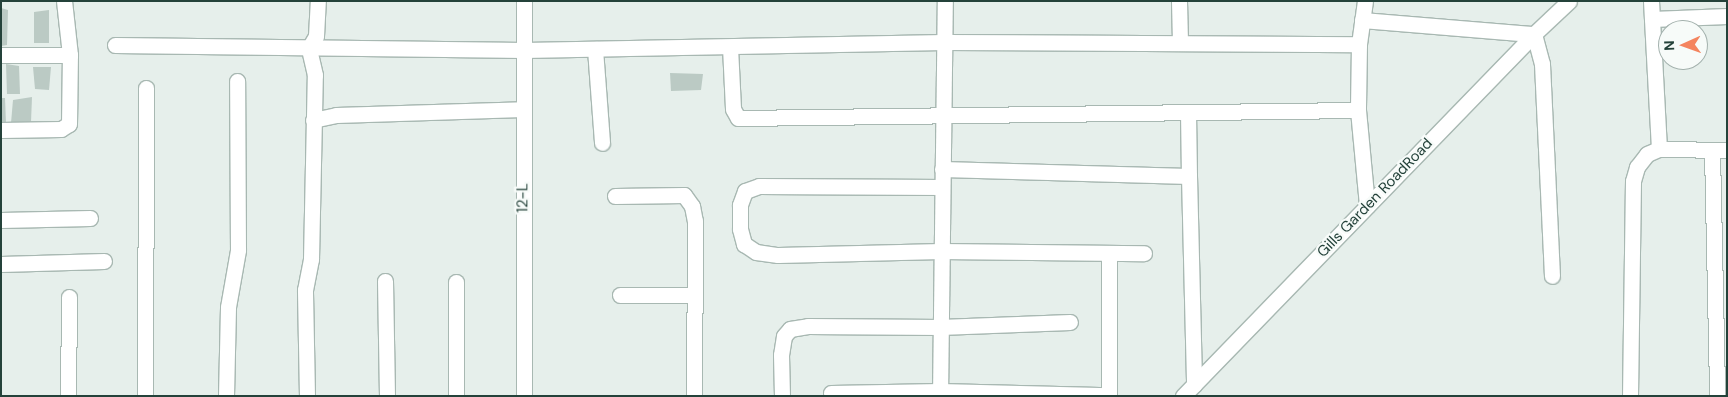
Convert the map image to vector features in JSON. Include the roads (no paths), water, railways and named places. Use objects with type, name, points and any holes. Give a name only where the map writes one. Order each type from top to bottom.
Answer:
[{"type":"street","points":[[1,130],[61,129],[69,124],[70,55],[64,1]]},
{"type":"street","points":[[307,396],[305,290],[311,259],[315,75],[309,48],[316,36],[318,1]]},
{"type":"street","name":"12-L","points":[[524,1],[524,396]]},
{"type":"street","points":[[940,393],[945,1]]},
{"type":"street","points":[[1179,1],[1180,42]]},
{"type":"street","points":[[1365,1],[1359,44],[1358,110],[1367,206]]},
{"type":"street","name":"Gills Garden RoadRoad","points":[[1183,396],[1534,34],[1570,1]]},
{"type":"street","points":[[1651,1],[1660,149]]},
{"type":"street","points":[[1652,19],[1727,16]]},
{"type":"street","points":[[1362,20],[1534,34],[1542,64],[1552,276]]},
{"type":"street","points":[[114,45],[524,50],[944,42],[1359,44]]},
{"type":"street","points":[[730,46],[733,109],[738,118],[1358,110]]},
{"type":"street","points":[[595,49],[602,143]]},
{"type":"street","points":[[1,55],[70,55]]},
{"type":"street","points":[[226,396],[228,307],[238,250],[237,82]]},
{"type":"street","points":[[145,396],[146,88]]},
{"type":"street","points":[[313,120],[336,115],[523,109]]},
{"type":"street","points":[[1188,113],[1194,385]]},
{"type":"street","points":[[1630,396],[1633,181],[1637,167],[1642,159],[1647,154],[1660,149],[1719,150],[1717,396]]},
{"type":"street","points":[[942,169],[1189,176]]},
{"type":"street","points":[[942,187],[759,186],[745,191],[740,205],[740,229],[744,244],[756,252],[778,255],[941,251],[1144,253]]},
{"type":"street","points":[[615,196],[684,194],[692,206],[695,222],[694,396]]},
{"type":"street","points":[[1,220],[90,218]]},
{"type":"street","points":[[831,392],[1109,396],[1109,253]]},
{"type":"street","points":[[1,264],[104,261]]},
{"type":"street","points":[[384,281],[387,396]]},
{"type":"street","points":[[456,282],[456,396]]},
{"type":"street","points":[[620,295],[695,294]]},
{"type":"street","points":[[68,396],[69,297]]},
{"type":"street","points":[[782,396],[781,355],[784,336],[790,329],[808,326],[940,327],[1070,322]]}]
